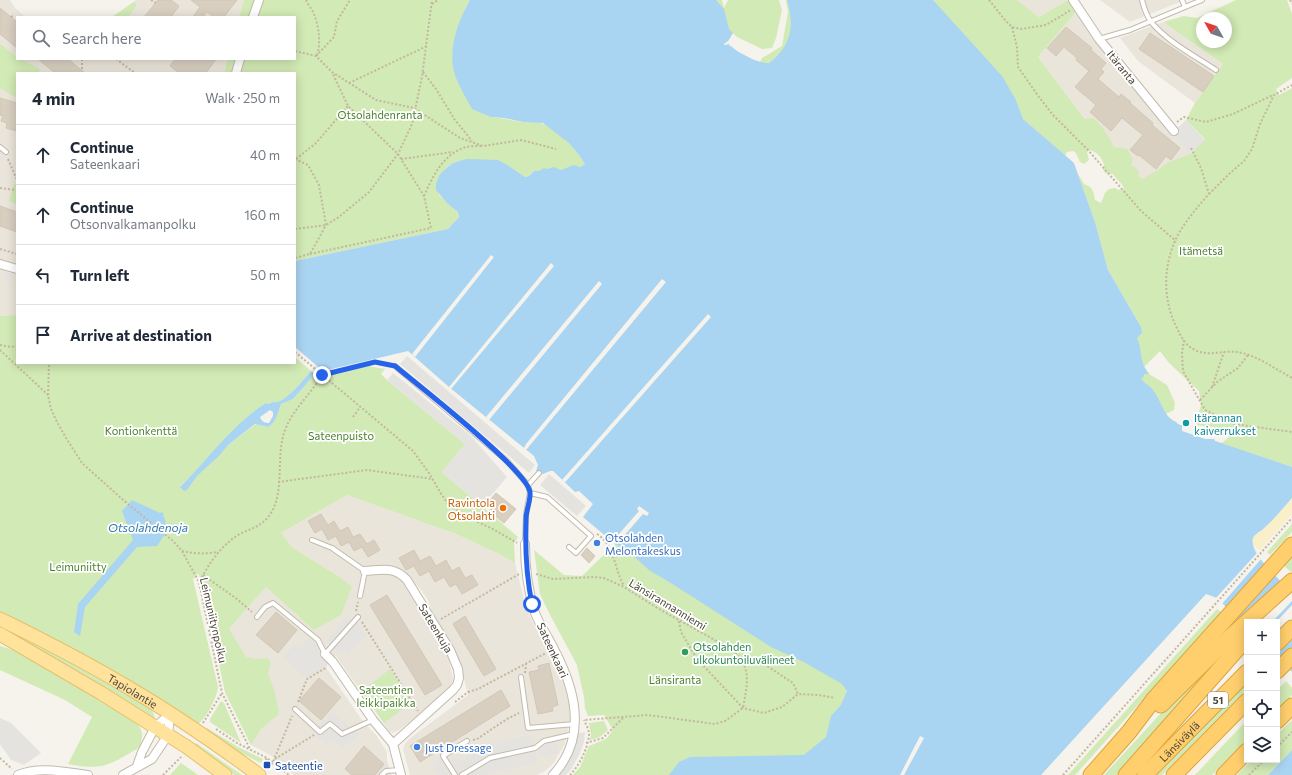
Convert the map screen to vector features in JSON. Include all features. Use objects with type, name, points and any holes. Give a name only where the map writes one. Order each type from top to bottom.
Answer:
[{"type":"highway","points":[[1091,775],[1129,732],[1154,699],[1292,545]]},
{"type":"highway","points":[[1258,619],[1292,580]]},
{"type":"highway","points":[[1266,619],[1292,592]]},
{"type":"highway","points":[[1280,640],[1292,628]]},
{"type":"highway","points":[[1129,732],[1244,635]]},
{"type":"highway","points":[[1126,775],[1244,635]]},
{"type":"highway","points":[[1280,668],[1292,656]]},
{"type":"highway","name":"Länsiväylä","points":[[1145,775],[1244,675]]},
{"type":"highway","name":"Länsiväylä","points":[[1174,775],[1244,704]]},
{"type":"highway","points":[[1280,718],[1292,706]]},
{"type":"highway","points":[[1188,775],[1244,711]]},
{"type":"highway","points":[[1224,775],[1244,754]]},
{"type":"main road","name":"Tapiolantie","points":[[0,619],[56,646],[122,684],[261,769]]},
{"type":"main road","name":"Tapiolantie","points":[[0,634],[101,693],[187,747],[225,775]]},
{"type":"main road","points":[[0,642],[21,647]]},
{"type":"street","points":[[253,16],[259,0]]},
{"type":"street","name":"Itäranta","points":[[1075,3],[1099,39],[1173,129]]},
{"type":"street","points":[[236,72],[240,60]]},
{"type":"street","points":[[0,264],[16,269]]},
{"type":"street","name":"Sateenkaari","points":[[522,544],[532,604],[536,615],[566,674],[573,701],[575,724],[574,734],[568,756],[553,775]]},
{"type":"street","name":"Sateenkuja","points":[[365,571],[394,570],[407,580],[450,650],[458,669],[459,678],[457,685]]},
{"type":"street","points":[[324,654],[332,662],[373,720],[393,744],[400,772]]},
{"type":"street","points":[[393,744],[457,685]]},
{"type":"street","points":[[137,766],[142,752],[155,727],[170,714]]},
{"type":"street","points":[[123,775],[152,759],[168,735],[170,714]]},
{"type":"street","points":[[16,773],[48,770],[88,775]]},
{"type":"lane","points":[[1142,0],[1151,22],[1166,36],[1216,70]]},
{"type":"lane","points":[[1182,0],[1185,7]]},
{"type":"lane","points":[[1099,39],[1130,30],[1202,0]]},
{"type":"lane","points":[[0,147],[6,152]]},
{"type":"lane","points":[[395,366],[507,461],[528,485],[530,493],[522,544]]},
{"type":"lane","points":[[528,485],[539,473]]},
{"type":"lane","points":[[530,493],[546,497],[591,536],[576,553],[569,547]]},
{"type":"lane","points":[[312,540],[332,548],[365,571],[360,596]]},
{"type":"lane","points":[[258,617],[265,607],[273,603],[318,640],[324,654],[358,617]]},
{"type":"lane","points":[[520,677],[528,728],[575,724]]},
{"type":"lane","points":[[295,709],[320,732],[330,724],[342,734],[373,720]]},
{"type":"lane","points":[[462,775],[490,758],[535,748],[544,741],[574,734]]},
{"type":"lane","points":[[455,775],[443,756],[467,741]]},
{"type":"lane","points":[[382,775],[386,771],[400,772]]},
{"type":"path","points":[[152,0],[156,3]]},
{"type":"path","points":[[306,0],[314,15],[318,32],[319,46],[316,56]]},
{"type":"path","points":[[316,56],[334,37],[337,22],[350,0]]},
{"type":"path","points":[[296,229],[326,225],[339,217],[370,192],[398,154],[412,124],[414,108],[423,72],[432,0]]},
{"type":"path","points":[[432,5],[438,0]]},
{"type":"path","points":[[989,0],[1012,27],[1017,47],[1018,67],[1039,97],[1141,211],[1176,241]]},
{"type":"path","points":[[1290,0],[1292,4]]},
{"type":"path","points":[[1012,27],[1021,29],[1046,25],[1075,3]]},
{"type":"path","points":[[349,83],[427,46]]},
{"type":"path","points":[[296,51],[316,56],[332,72],[376,100],[414,108],[460,138],[482,146]]},
{"type":"path","points":[[82,60],[82,71]]},
{"type":"path","points":[[117,60],[133,72]]},
{"type":"path","points":[[296,258],[431,228],[424,196],[398,154],[348,106],[332,72]]},
{"type":"path","points":[[423,72],[436,89],[454,120],[473,142]]},
{"type":"path","points":[[1173,129],[1184,117],[1206,122],[1233,114],[1292,85]]},
{"type":"path","points":[[1274,94],[1260,124],[1252,149],[1244,162],[1230,173],[1192,213],[1171,250],[1168,269],[1167,300],[1171,315],[1184,340],[1191,348],[1201,353],[1239,352],[1255,357],[1292,378]]},
{"type":"path","points":[[296,158],[315,144],[348,106]]},
{"type":"path","points":[[401,159],[455,152],[467,147],[521,140],[556,149]]},
{"type":"path","points":[[1191,148],[1201,168],[1209,194]]},
{"type":"path","points":[[6,152],[16,177]]},
{"type":"path","points":[[424,196],[436,171],[455,152]]},
{"type":"path","points":[[296,159],[308,165],[319,185],[326,225],[310,254]]},
{"type":"path","points":[[0,188],[16,190]]},
{"type":"path","points":[[0,249],[16,254]]},
{"type":"path","points":[[1184,340],[1182,353],[1183,371],[1205,410],[1234,424],[1292,432]]},
{"type":"path","points":[[0,345],[16,346]]},
{"type":"path","points":[[0,350],[48,395]]},
{"type":"path","points":[[1211,389],[1224,352]]},
{"type":"path","points":[[296,353],[413,451],[433,478],[444,498],[454,509],[522,544]]},
{"type":"path","points":[[1200,400],[1218,382],[1238,368],[1248,355]]},
{"type":"path","points":[[199,582],[218,552],[238,536],[260,525],[270,516],[277,499],[279,465],[285,430],[297,409],[322,375],[375,362],[395,366]]},
{"type":"path","points":[[48,395],[49,364]]},
{"type":"path","name":"Leimuniitynpolku","points":[[48,395],[57,422],[79,458],[91,472],[182,551],[199,582],[222,693],[250,749]]},
{"type":"path","points":[[353,417],[360,407]]},
{"type":"path","points":[[278,482],[367,470],[433,478]]},
{"type":"path","points":[[1063,775],[1292,518]]},
{"type":"path","points":[[591,536],[597,534],[608,545],[624,587]]},
{"type":"path","points":[[182,551],[206,554],[218,552]]},
{"type":"path","name":"Länsirannanniemi","points":[[533,573],[553,579],[604,578],[624,587],[679,621],[731,649],[740,656],[767,666],[793,683],[798,694]]},
{"type":"path","points":[[434,624],[519,574]]},
{"type":"path","points":[[203,575],[237,599],[258,617]]},
{"type":"path","points":[[360,596],[356,612],[358,617],[421,717]]},
{"type":"path","points":[[679,621],[681,632],[697,659],[743,708],[764,713],[782,707],[798,694],[819,695],[835,698]]},
{"type":"path","points":[[450,706],[468,692],[478,689],[554,648]]},
{"type":"path","points":[[584,720],[648,715],[715,724],[725,721],[743,708],[746,672],[740,656]]},
{"type":"path","points":[[457,685],[468,692]]},
{"type":"path","points":[[467,741],[477,739],[507,719],[526,710]]},
{"type":"path","points":[[586,743],[603,738],[624,717]]},
{"type":"path","points":[[211,725],[237,743],[267,758],[289,775]]},
{"type":"path","points":[[274,759],[320,732]]},
{"type":"path","points":[[1280,744],[1292,732]]},
{"type":"path","points":[[0,758],[16,773]]},
{"type":"path","points":[[261,769],[267,758]]},
{"type":"path","points":[[1249,775],[1261,763]]},
{"type":"path","points":[[570,775],[574,771],[574,775]]},
{"type":"shaded area","points":[[0,0],[10,0],[15,8],[24,16],[16,16],[16,60],[228,60],[224,72],[16,72],[16,316],[0,316]]},
{"type":"shaded area","points":[[136,0],[244,0],[239,16],[113,16]]},
{"type":"shaded area","points":[[1017,0],[1068,0],[1039,17]]},
{"type":"shaded area","points":[[1100,0],[1185,0],[1130,22]]},
{"type":"shaded area","points":[[1076,12],[1093,37],[1190,154],[1139,189],[1038,57]]},
{"type":"shaded area","points":[[1163,22],[1196,45],[1196,48],[1200,48],[1223,64],[1195,103],[1138,61],[1120,38]]},
{"type":"shaded area","points":[[1186,120],[1205,140],[1190,154],[1172,133]]},
{"type":"shaded area","points":[[5,272],[14,275],[11,282],[2,279]]},
{"type":"shaded area","points":[[407,356],[535,465],[529,473],[400,364]]},
{"type":"shaded area","points":[[393,373],[471,436],[507,477],[482,506],[442,472],[465,444],[387,380]]},
{"type":"shaded area","points":[[549,474],[586,506],[577,516],[540,485]]},
{"type":"shaded area","points":[[347,495],[456,534],[515,563],[526,608],[561,673],[569,704],[570,719],[565,744],[553,764],[545,771],[537,775],[410,775],[403,749],[405,744],[409,739],[468,695],[461,666],[433,615],[428,600],[421,590],[410,578],[385,568],[365,566],[362,573],[392,574],[404,583],[449,660],[453,679],[451,685],[442,697],[393,733],[389,731],[336,656],[327,665],[327,669],[364,723],[376,735],[387,752],[387,761],[391,775],[294,775],[270,755],[251,745],[225,692],[216,644],[266,587],[314,629],[338,576],[293,548],[281,533]]},
{"type":"shaded area","points":[[347,616],[355,621],[366,635],[348,655],[331,648],[326,641]]},
{"type":"shaded area","points":[[309,638],[318,646],[327,665],[306,678],[283,657],[295,645],[302,646]]},
{"type":"shaded area","points":[[332,711],[359,734],[343,748],[332,740],[327,745],[312,734]]},
{"type":"shaded area","points":[[0,718],[11,723],[41,753],[24,765],[11,760],[0,744]]},
{"type":"shaded area","points":[[585,732],[581,751],[572,768],[566,775],[553,775],[574,734]]},
{"type":"shaded area","points":[[532,735],[538,763],[493,772],[488,775],[438,775],[431,764],[443,756],[447,762],[456,757],[462,761],[491,743]]},
{"type":"shaded area","points":[[555,739],[559,753],[540,757],[538,746],[544,741]]},
{"type":"shaded area","points":[[387,761],[391,775],[375,775],[384,764]]},
{"type":"green space","name":"Otsolahdenranta","points":[[244,0],[470,0],[465,9],[491,117],[538,123],[549,127],[567,141],[585,164],[580,167],[561,170],[554,168],[534,171],[529,176],[525,177],[509,166],[466,159],[453,163],[443,171],[439,195],[458,212],[459,217],[448,229],[296,261],[296,72],[224,72],[228,60],[296,60],[296,16],[239,16]]},
{"type":"green space","points":[[712,0],[722,0],[724,8],[728,0],[779,0],[782,10],[776,38],[772,48],[762,49],[737,37],[733,33],[728,41],[728,35]]},
{"type":"green space","points":[[786,0],[793,0],[796,16],[783,60],[759,64],[762,58],[782,46],[788,12]]},
{"type":"green space","name":"Itämetsä","points":[[933,0],[1017,0],[1039,17],[1068,0],[1076,12],[1038,57],[1085,119],[1092,118],[1098,122],[1108,135],[1114,147],[1128,149],[1133,159],[1131,165],[1139,172],[1138,176],[1142,179],[1167,163],[1190,154],[1205,139],[1186,120],[1195,103],[1223,64],[1200,48],[1232,48],[1232,12],[1210,12],[1236,0],[1287,0],[1292,14],[1292,78],[1276,89],[1279,95],[1292,88],[1292,467],[1205,439],[1214,439],[1215,441],[1222,443],[1229,437],[1213,427],[1195,425],[1201,405],[1199,391],[1169,363],[1160,351],[1144,367],[1149,374],[1167,385],[1175,403],[1174,410],[1166,414],[1171,420],[1177,422],[1160,442],[1127,345],[1140,335],[1141,327],[1108,270],[1095,222],[1078,174],[1084,184],[1089,186],[1092,190],[1095,200],[1101,203],[1105,193],[1109,189],[1124,189],[1113,174],[1105,173],[1102,160],[1095,152],[1090,150],[1087,152],[1089,160],[1084,164],[1080,162],[1076,153],[1073,151],[1067,152],[1065,156],[1023,119],[1016,100]]},
{"type":"green space","points":[[134,2],[137,5],[129,16],[113,16]]},
{"type":"green space","name":"Itämetsä","points":[[1184,16],[1196,18],[1196,45],[1163,22]]},
{"type":"green space","points":[[0,44],[16,56],[16,60],[22,60],[39,68],[40,72],[16,72],[16,97],[0,88]]},
{"type":"green space","points":[[14,184],[16,185],[16,204],[9,201]]},
{"type":"green space","points":[[0,316],[16,316],[16,364],[296,364],[296,358],[311,371],[283,400],[268,404],[266,403],[242,421],[201,466],[180,486],[189,487],[197,475],[220,455],[228,445],[256,424],[268,427],[281,404],[293,399],[314,373],[338,374],[368,366],[385,369],[381,374],[387,380],[465,444],[442,472],[518,537],[514,543],[515,563],[456,534],[347,495],[281,533],[293,548],[338,576],[352,587],[341,615],[314,630],[266,587],[229,629],[246,657],[255,659],[267,658],[271,662],[268,673],[275,693],[279,714],[261,729],[251,745],[225,692],[202,583],[198,573],[193,579],[218,687],[216,697],[210,708],[204,718],[197,725],[39,632],[0,612]]},
{"type":"green space","points":[[1292,524],[1292,532],[1270,555],[1267,552]]},
{"type":"green space","name":"Länsiranta","points":[[615,544],[843,684],[847,691],[858,700],[800,775],[573,775],[580,767],[589,746],[606,739],[613,730],[604,715],[588,716],[585,708],[577,665],[540,594],[534,550],[564,575],[582,576]]},
{"type":"green space","points":[[1292,557],[1292,571],[1291,572],[1284,566]]},
{"type":"green space","points":[[1217,609],[1221,612],[1077,773],[1075,775],[1068,775]]},
{"type":"green space","points":[[0,625],[108,683],[147,706],[155,717],[153,719],[0,629]]},
{"type":"green space","points":[[0,646],[29,658],[135,722],[142,733],[140,747],[106,765],[90,767],[68,764],[92,717],[65,700],[0,670]]},
{"type":"green space","points":[[1220,654],[1221,658],[1195,685],[1117,775],[1104,775],[1173,700]]},
{"type":"green space","name":"Sateentien leikkipaikka","points":[[390,669],[411,703],[384,723],[362,691]]},
{"type":"green space","points":[[1286,681],[1292,688],[1292,695],[1280,707],[1280,691],[1280,687]]},
{"type":"green space","points":[[1244,686],[1244,692],[1162,775],[1155,775]]},
{"type":"green space","points":[[221,701],[224,703],[241,743],[210,722],[210,719]]},
{"type":"green space","points":[[1292,720],[1292,750],[1280,762],[1280,731]]},
{"type":"green space","points":[[604,721],[608,730],[600,737],[590,740],[591,735],[589,723]]},
{"type":"green space","points":[[1244,723],[1244,743],[1212,775],[1195,775]]},
{"type":"green space","points":[[207,728],[238,747],[263,759],[261,763],[237,751],[204,729]]},
{"type":"green space","points":[[196,743],[242,775],[235,775],[193,746]]},
{"type":"green space","points":[[181,763],[198,775],[170,775]]},
{"type":"green space","points":[[1248,763],[1280,763],[1268,775],[1237,775]]},
{"type":"sand","points":[[1292,498],[1292,514],[1260,550],[1252,544],[1253,537],[1267,526]]},
{"type":"water","points":[[470,0],[716,0],[724,9],[729,29],[733,33],[724,45],[730,44],[729,46],[750,58],[768,63],[778,55],[787,43],[791,22],[787,0],[933,0],[1002,76],[1016,100],[1023,119],[1074,163],[1095,222],[1108,270],[1141,327],[1142,333],[1137,338],[1143,364],[1149,374],[1144,374],[1143,378],[1141,377],[1155,393],[1167,415],[1182,425],[1182,431],[1205,439],[1214,439],[1215,441],[1292,467],[1292,498],[1270,523],[1254,536],[1253,544],[1267,567],[1292,592],[1292,672],[1280,660],[1280,619],[1244,619],[1244,625],[1217,598],[1206,594],[1041,775],[669,775],[679,762],[690,757],[804,755],[826,737],[831,716],[841,705],[847,691],[842,684],[804,662],[771,647],[649,570],[630,553],[615,544],[583,517],[593,504],[579,491],[575,492],[553,471],[543,474],[536,471],[538,465],[534,456],[449,387],[408,351],[323,371],[296,348],[296,261],[448,229],[459,217],[458,212],[447,203],[436,190],[436,184],[443,171],[453,163],[466,159],[498,160],[525,177],[529,176],[534,171],[539,171],[544,168],[547,169],[554,167],[561,170],[574,165],[580,167],[585,164],[569,143],[543,123],[523,122],[491,117],[472,109],[455,75],[453,65],[453,46],[458,26]]},
{"type":"water","name":"Otsolahdenoja","points":[[311,371],[314,373],[293,399],[281,404],[271,425],[268,427],[255,424],[228,445],[220,455],[197,476],[187,490],[184,491],[180,487],[242,421],[266,403],[268,404],[283,400],[294,391]],"holes":[[[270,410],[273,412],[273,416],[269,423],[264,422],[260,417]]]},
{"type":"water","name":"Otsolahdenoja","points":[[132,500],[160,513],[162,512],[164,514],[163,516],[167,531],[157,546],[137,547],[85,607],[80,636],[74,632],[78,604],[133,540],[122,511]]},
{"type":"water","points":[[1292,750],[1292,775],[1268,775],[1280,763]]},
{"type":"pier","points":[[491,255],[494,257],[415,357],[412,354]]},
{"type":"pier","points":[[551,263],[554,266],[451,389],[449,387]]},
{"type":"pier","points":[[662,279],[666,282],[526,450],[524,448],[526,444]]},
{"type":"pier","points":[[599,281],[602,284],[489,420],[486,417]]},
{"type":"pier","points":[[708,314],[711,317],[568,479],[565,482],[562,480]]},
{"type":"pier","points":[[639,506],[649,513],[647,516],[643,514],[622,538],[620,537],[615,544],[612,542],[639,511],[637,509]]},
{"type":"pier","points":[[1258,552],[1262,558],[1221,605],[1215,599]]},
{"type":"pier","points":[[1292,589],[1292,601],[1275,619],[1251,619]]},
{"type":"pier","points":[[1292,605],[1292,640],[1280,651],[1280,619]]},
{"type":"pier","points":[[920,736],[924,738],[904,775],[900,775]]},
{"type":"building","points":[[158,0],[171,0],[179,6],[172,16],[145,16]]},
{"type":"building","points":[[191,0],[237,0],[225,16],[213,16],[207,12],[204,16],[194,16],[200,7]]},
{"type":"building","points":[[0,8],[16,21],[16,47],[0,34]]},
{"type":"building","points":[[1066,27],[1092,48],[1091,50],[1106,63],[1101,69],[1104,72],[1098,79],[1119,97],[1121,94],[1131,102],[1130,103],[1153,123],[1152,125],[1180,148],[1171,160],[1166,156],[1156,169],[1139,155],[1138,156],[1130,150],[1143,135],[1122,118],[1111,131],[1090,112],[1096,105],[1075,87],[1089,71],[1064,47],[1056,56],[1047,48]]},
{"type":"building","points":[[1150,33],[1214,76],[1203,92],[1139,49]]},
{"type":"building","points":[[39,60],[69,60],[84,72],[54,72]]},
{"type":"building","points":[[174,60],[215,60],[207,72],[178,72],[170,66]]},
{"type":"building","points":[[0,98],[16,103],[16,131],[6,128],[7,123],[1,121],[3,116],[0,115]]},
{"type":"building","points":[[0,206],[16,212],[16,232],[0,226]]},
{"type":"building","name":"Ravintola Otsolahti","points":[[496,493],[516,509],[504,523],[489,511],[492,508],[487,504]]},
{"type":"building","points":[[321,514],[328,525],[334,521],[340,531],[348,527],[353,537],[360,534],[367,544],[374,540],[380,550],[368,557],[362,547],[354,551],[349,542],[341,546],[336,536],[328,540],[322,529],[315,533],[308,521]]},
{"type":"building","points":[[587,548],[595,556],[589,563],[581,555]]},
{"type":"building","points":[[414,550],[420,561],[430,556],[436,566],[446,560],[452,571],[459,567],[465,578],[472,575],[478,585],[462,594],[456,584],[450,587],[444,577],[435,582],[429,571],[420,576],[414,566],[406,570],[399,558]]},
{"type":"building","points":[[387,595],[442,685],[425,695],[370,605]]},
{"type":"building","points":[[276,612],[297,630],[278,653],[256,635]]},
{"type":"building","points":[[465,616],[496,669],[484,676],[453,624]]},
{"type":"building","points":[[549,663],[558,705],[552,707],[553,711],[538,714],[529,672],[539,670],[538,666]]},
{"type":"building","points":[[319,678],[341,697],[321,720],[299,701]]},
{"type":"building","points":[[501,690],[510,706],[420,762],[410,746]]},
{"type":"building","points":[[364,746],[384,764],[375,775],[352,775],[345,769]]},
{"type":"place","name":"Itärannan kaiverrukset","points":[[1186,423]]},
{"type":"place","name":"Ravintola Otsolahti","points":[[503,508]]},
{"type":"place","name":"Otsolahden Melontakeskus","points":[[597,543]]},
{"type":"place","name":"Otsolahden ulkokuntoiluvälineet","points":[[685,652]]},
{"type":"place","name":"Just Dressage","points":[[417,747]]},
{"type":"place","name":"Sateentie","points":[[267,765]]},
{"type":"route","points":[[322,375],[375,362],[395,366],[461,420],[507,461],[528,485],[530,493],[526,514],[525,560],[532,604]]},
{"type":"park label","name":"Kontionkenttä","points":[[141,430]]},
{"type":"park label","name":"Sateenpuisto","points":[[341,435]]},
{"type":"park label","name":"Leimuniitty","points":[[78,566]]}]
